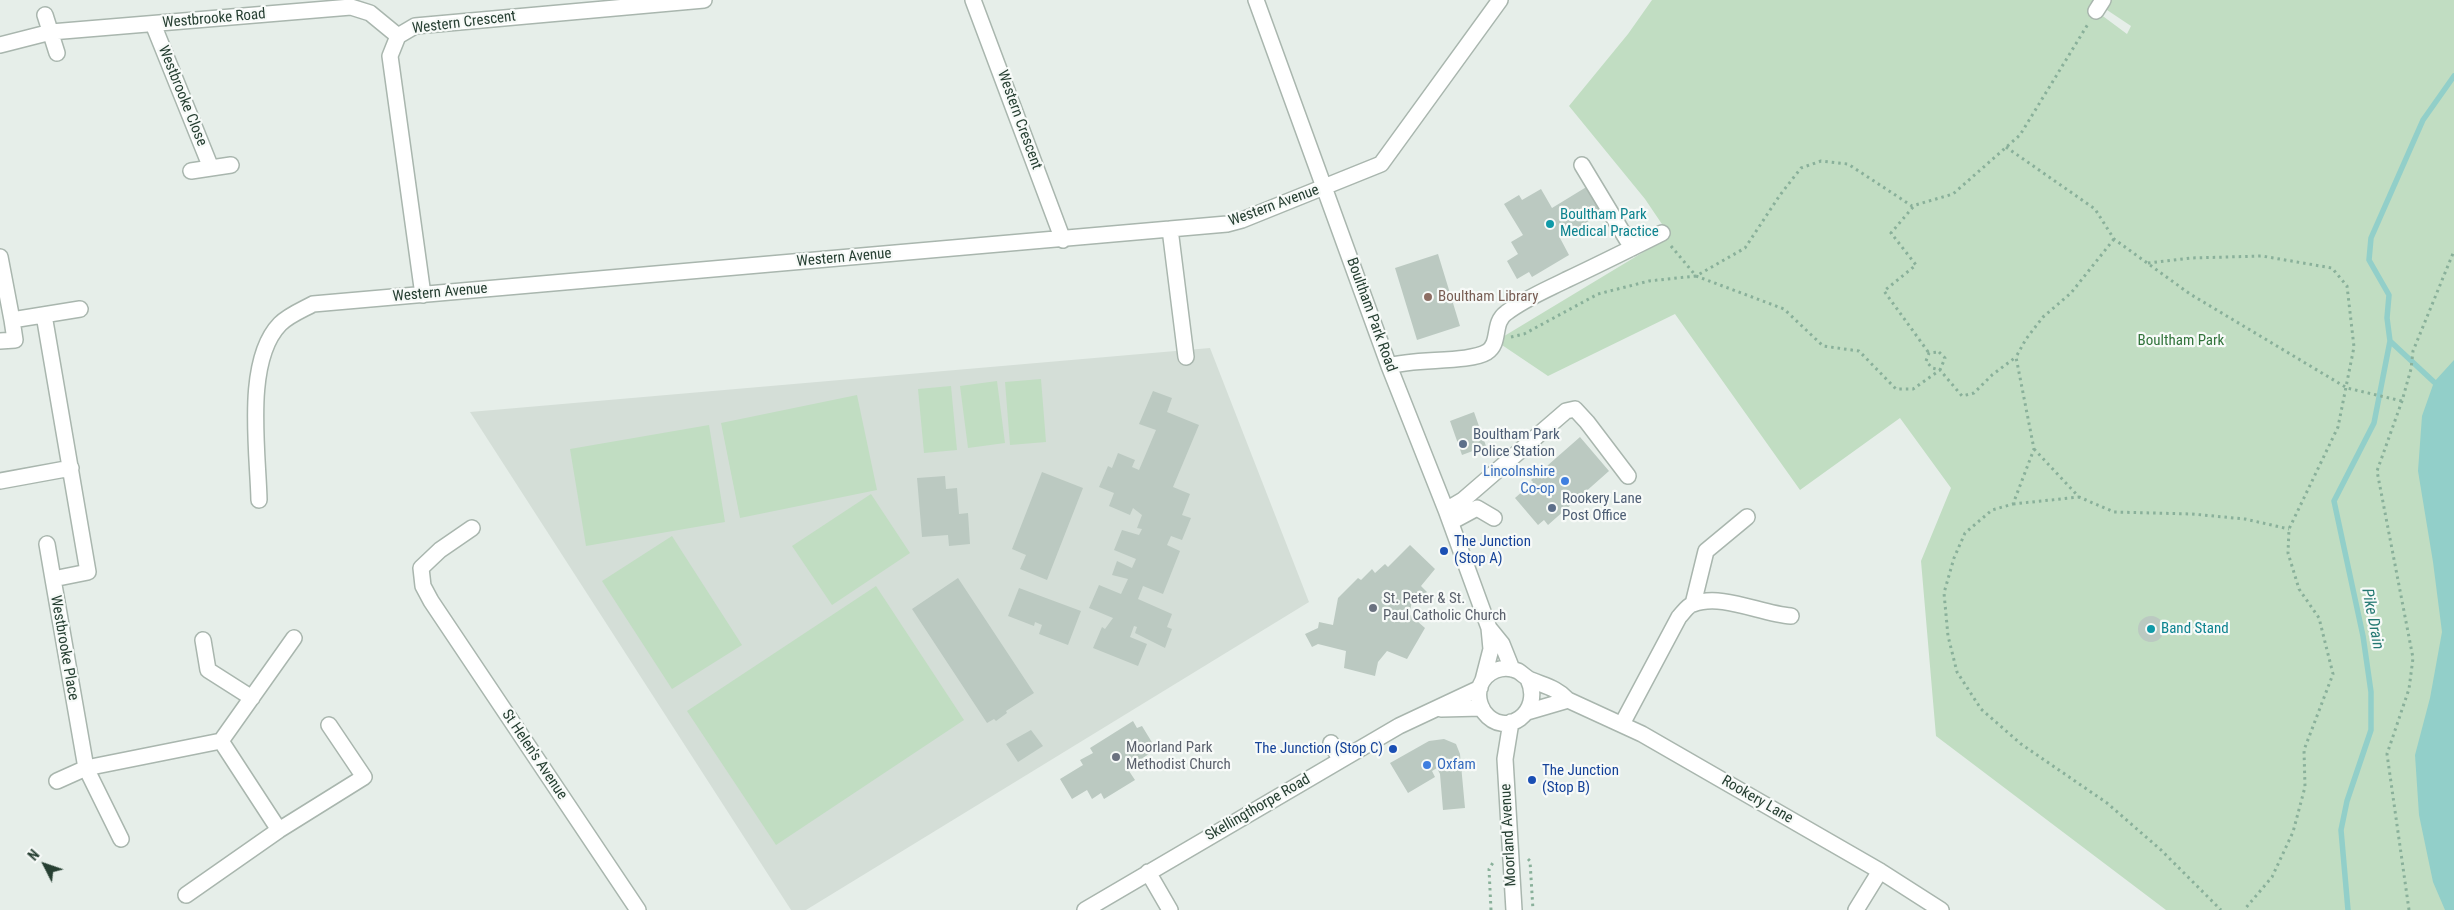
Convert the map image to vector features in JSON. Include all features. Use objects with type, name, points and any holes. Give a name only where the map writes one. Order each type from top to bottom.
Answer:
[{"type":"street","name":"Western Crescent","points":[[423,294],[390,56],[398,36],[415,26],[704,0]]},
{"type":"street","name":"Western Crescent","points":[[973,0],[1064,240]]},
{"type":"street","name":"Boultham Park Road","points":[[1256,0],[1390,366],[1489,628]]},
{"type":"street","name":"Western Avenue","points":[[259,500],[256,380],[261,359],[268,341],[280,324],[296,312],[313,304],[1064,240],[1227,224],[1242,220],[1381,164],[1500,0]]},
{"type":"street","name":"Westbrooke Road","points":[[0,45],[51,32],[351,7],[370,13],[398,36]]},
{"type":"street","points":[[45,14],[57,53]]},
{"type":"street","name":"Westbrooke Close","points":[[153,24],[211,168]]},
{"type":"street","name":"Westbrooke Close","points":[[191,171],[232,165]]},
{"type":"street","points":[[1582,165],[1632,248]]},
{"type":"street","points":[[1170,229],[1186,357]]},
{"type":"street","points":[[1390,366],[1403,362],[1479,355],[1487,352],[1496,341],[1497,326],[1506,313],[1632,248],[1665,238]]},
{"type":"street","points":[[0,258],[15,340],[0,341]]},
{"type":"street","points":[[12,320],[80,309]]},
{"type":"street","name":"Westbrooke Place","points":[[44,316],[88,572],[53,579],[65,658],[86,768],[121,838]]},
{"type":"street","points":[[1448,516],[1463,500],[1566,411],[1575,410],[1587,422],[1628,476]]},
{"type":"street","points":[[0,482],[71,468]]},
{"type":"street","points":[[1448,516],[1477,508],[1494,518]]},
{"type":"street","points":[[1694,604],[1706,551],[1747,517]]},
{"type":"street","name":"St Helen's Avenue","points":[[472,528],[440,550],[421,568],[423,586],[431,601],[638,910]]},
{"type":"street","points":[[47,544],[53,579]]},
{"type":"street","points":[[1622,724],[1679,617],[1694,604],[1721,601],[1775,615],[1791,616]]},
{"type":"street","points":[[1489,628],[1502,644],[1512,669]]},
{"type":"street","points":[[1484,711],[1481,684],[1491,649],[1489,628]]},
{"type":"street","points":[[57,781],[86,768],[222,741],[294,638]]},
{"type":"street","points":[[203,640],[208,670],[252,698]]},
{"type":"street","points":[[1481,684],[1496,670],[1512,669],[1528,679],[1533,696],[1527,712]]},
{"type":"street","name":"Rookery Lane","points":[[1528,679],[1559,691],[1568,700],[1622,724],[1880,871],[1941,910]]},
{"type":"street","name":"Skellingthorpe Road","points":[[1085,910],[1340,760],[1481,684]]},
{"type":"street","points":[[1432,709],[1484,711],[1502,722],[1511,722],[1527,712],[1568,700]]},
{"type":"street","name":"Moorland Avenue","points":[[1484,711],[1494,726],[1505,759]]},
{"type":"street","name":"Moorland Avenue","points":[[1511,722],[1505,759],[1514,910]]},
{"type":"street","points":[[186,895],[279,830],[364,777],[329,725]]},
{"type":"street","points":[[222,741],[279,830]]},
{"type":"street","points":[[1332,743],[1340,760]]},
{"type":"street","points":[[1856,910],[1880,871]]},
{"type":"street","points":[[1148,872],[1170,910]]},
{"type":"path","points":[[1929,352],[1884,291],[1916,266],[1891,233],[1914,206],[1953,194],[2020,135],[2099,5]]},
{"type":"path","points":[[2006,148],[2095,210],[2114,239],[2190,294],[2347,388],[2402,401]]},
{"type":"path","points":[[1496,341],[1524,334],[1598,294],[1648,282],[1696,276],[1745,248],[1801,168],[1821,161],[1848,164],[1914,206]]},
{"type":"path","points":[[1665,238],[1696,276],[1784,309],[1823,346],[1859,351],[1896,389],[1913,389],[1940,370],[1944,358],[1939,352],[1929,352]]},
{"type":"path","points":[[1929,352],[1926,361],[1932,368],[1940,370],[1962,396],[1974,393],[1992,375],[2016,357],[2026,339],[2044,317],[2071,293],[2114,239]]},
{"type":"path","points":[[2409,910],[2392,802],[2387,754],[2409,688],[2413,658],[2377,470],[2402,401],[2411,370],[2413,351],[2454,251]]},
{"type":"path","points":[[2148,263],[2191,258],[2262,256],[2332,268],[2347,286],[2354,348],[2347,388],[2338,427],[2289,529],[2288,553],[2299,589],[2319,618],[2333,674],[2304,750],[2305,787],[2293,832],[2272,877],[2244,910]]},
{"type":"path","points":[[2013,504],[2034,449],[2016,357]]},
{"type":"path","points":[[2034,449],[2079,497],[2114,512],[2246,519],[2289,529]]},
{"type":"path","points":[[2079,497],[2013,504],[1992,510],[1965,533],[1954,558],[1944,594],[1948,636],[1957,672],[1981,709],[2021,744],[2106,803],[2161,850],[2221,910]]},
{"type":"shaded area","points":[[1210,348],[1309,602],[806,910],[791,910],[470,412]]},
{"type":"green space","name":"Boultham Park","points":[[1652,0],[2100,0],[2096,11],[2127,34],[2131,26],[2101,6],[2106,0],[2454,0],[2454,910],[2166,910],[1936,736],[1921,561],[1951,488],[1900,418],[1800,490],[1675,314],[1548,376],[1496,341],[1670,236],[1645,199],[1569,106],[1628,34]]},
{"type":"green space","points":[[1041,379],[1046,442],[1010,445],[1005,382]]},
{"type":"green space","points":[[997,381],[1005,443],[968,448],[960,386]]},
{"type":"green space","points":[[951,386],[957,450],[924,453],[918,389]]},
{"type":"green space","points":[[857,395],[877,490],[740,518],[721,423]]},
{"type":"green space","points":[[709,425],[725,522],[586,546],[570,449]]},
{"type":"green space","points":[[871,494],[910,553],[832,605],[792,546]]},
{"type":"green space","points":[[672,536],[742,645],[672,689],[602,581]]},
{"type":"green space","points":[[876,586],[964,720],[776,845],[687,711]]},
{"type":"water","points":[[2454,360],[2454,910],[2445,910],[2433,882],[2419,815],[2415,755],[2430,698],[2442,632],[2418,471],[2422,416],[2434,382]]},
{"type":"building","name":"Boultham Park Medical Practice","points":[[1588,186],[1604,212],[1560,238],[1569,255],[1532,277],[1529,272],[1517,279],[1507,261],[1518,254],[1511,242],[1523,235],[1504,204],[1519,195],[1522,200],[1541,189],[1552,208]]},
{"type":"building","name":"Boultham Library","points":[[1438,254],[1460,326],[1417,340],[1395,268]]},
{"type":"building","points":[[1153,391],[1172,398],[1167,412],[1199,425],[1173,487],[1190,494],[1182,515],[1191,518],[1182,540],[1171,536],[1167,545],[1180,551],[1163,594],[1143,586],[1138,599],[1172,614],[1167,627],[1172,629],[1165,648],[1135,633],[1137,627],[1134,626],[1130,637],[1147,644],[1138,666],[1093,648],[1102,627],[1105,629],[1113,618],[1089,608],[1099,585],[1121,594],[1128,579],[1112,575],[1117,561],[1132,568],[1136,559],[1114,550],[1122,530],[1139,535],[1142,529],[1137,528],[1142,515],[1133,508],[1130,515],[1109,506],[1114,493],[1099,487],[1108,466],[1112,468],[1118,453],[1135,460],[1132,467],[1139,470],[1156,430],[1139,424]]},
{"type":"building","points":[[1474,412],[1486,446],[1462,455],[1450,421]]},
{"type":"building","name":"Lincolnshire Co-op","points":[[1580,437],[1609,471],[1548,525],[1544,520],[1538,525],[1515,498],[1533,482],[1531,480]]},
{"type":"building","points":[[1042,472],[1083,488],[1047,580],[1020,569],[1026,555],[1012,549]]},
{"type":"building","points":[[945,476],[946,489],[957,488],[959,514],[968,513],[970,544],[949,546],[948,535],[922,537],[917,478]]},
{"type":"building","name":"St. Peter & St. Paul Catholic Church","points":[[1410,545],[1435,569],[1421,586],[1427,592],[1419,599],[1414,594],[1409,599],[1412,602],[1409,614],[1425,628],[1407,659],[1387,651],[1378,662],[1375,676],[1344,668],[1346,651],[1318,644],[1312,647],[1305,634],[1318,628],[1319,622],[1333,625],[1338,598],[1358,578],[1361,580],[1372,569],[1375,573],[1385,564],[1388,567]]},
{"type":"building","points":[[958,578],[1034,693],[1006,711],[1007,713],[996,721],[994,719],[987,723],[912,609]]},
{"type":"building","points":[[1019,588],[1081,611],[1068,645],[1039,634],[1042,625],[1035,622],[1034,626],[1008,616]]},
{"type":"building","name":"Band Stand","points":[[2151,616],[2160,620],[2164,629],[2160,638],[2151,642],[2142,638],[2138,629],[2142,620]]},
{"type":"building","name":"Moorland Park Methodist Church","points":[[1133,721],[1137,728],[1142,726],[1153,744],[1149,747],[1152,752],[1127,768],[1135,780],[1104,799],[1101,793],[1092,799],[1087,790],[1072,799],[1060,779],[1083,765],[1080,760],[1093,753],[1090,748]]},
{"type":"building","points":[[1031,730],[1043,746],[1018,762],[1006,744]]},
{"type":"building","name":"Oxfam","points":[[1444,739],[1456,744],[1460,754],[1465,808],[1443,810],[1440,774],[1437,768],[1432,771],[1435,777],[1408,793],[1390,763],[1429,741]]},
{"type":"waterway","points":[[2434,382],[2390,341],[2387,318],[2389,295],[2369,260],[2371,238],[2423,120],[2454,76]]},
{"type":"waterway","name":"Pike Drain","points":[[2348,910],[2341,830],[2347,801],[2371,730],[2371,692],[2363,636],[2334,501],[2374,423],[2390,341]]},
{"type":"place","name":"Boultham Park Medical Practice","points":[[1550,224]]},
{"type":"place","name":"Boultham Library","points":[[1428,297]]},
{"type":"place","name":"Boultham Park Police Station","points":[[1463,444]]},
{"type":"place","name":"Lincolnshire Co-op","points":[[1565,481]]},
{"type":"place","name":"Rookery Lane Post Office","points":[[1552,508]]},
{"type":"place","name":"The Junction (Stop A)","points":[[1444,551]]},
{"type":"place","name":"St. Peter & St. Paul Catholic Church","points":[[1373,608]]},
{"type":"place","name":"Band Stand","points":[[2151,629]]},
{"type":"place","name":"The Junction (Stop C)","points":[[1393,749]]},
{"type":"place","name":"Moorland Park Methodist Church","points":[[1116,757]]},
{"type":"place","name":"Oxfam","points":[[1427,765]]},
{"type":"place","name":"The Junction (Stop B)","points":[[1532,780]]}]
